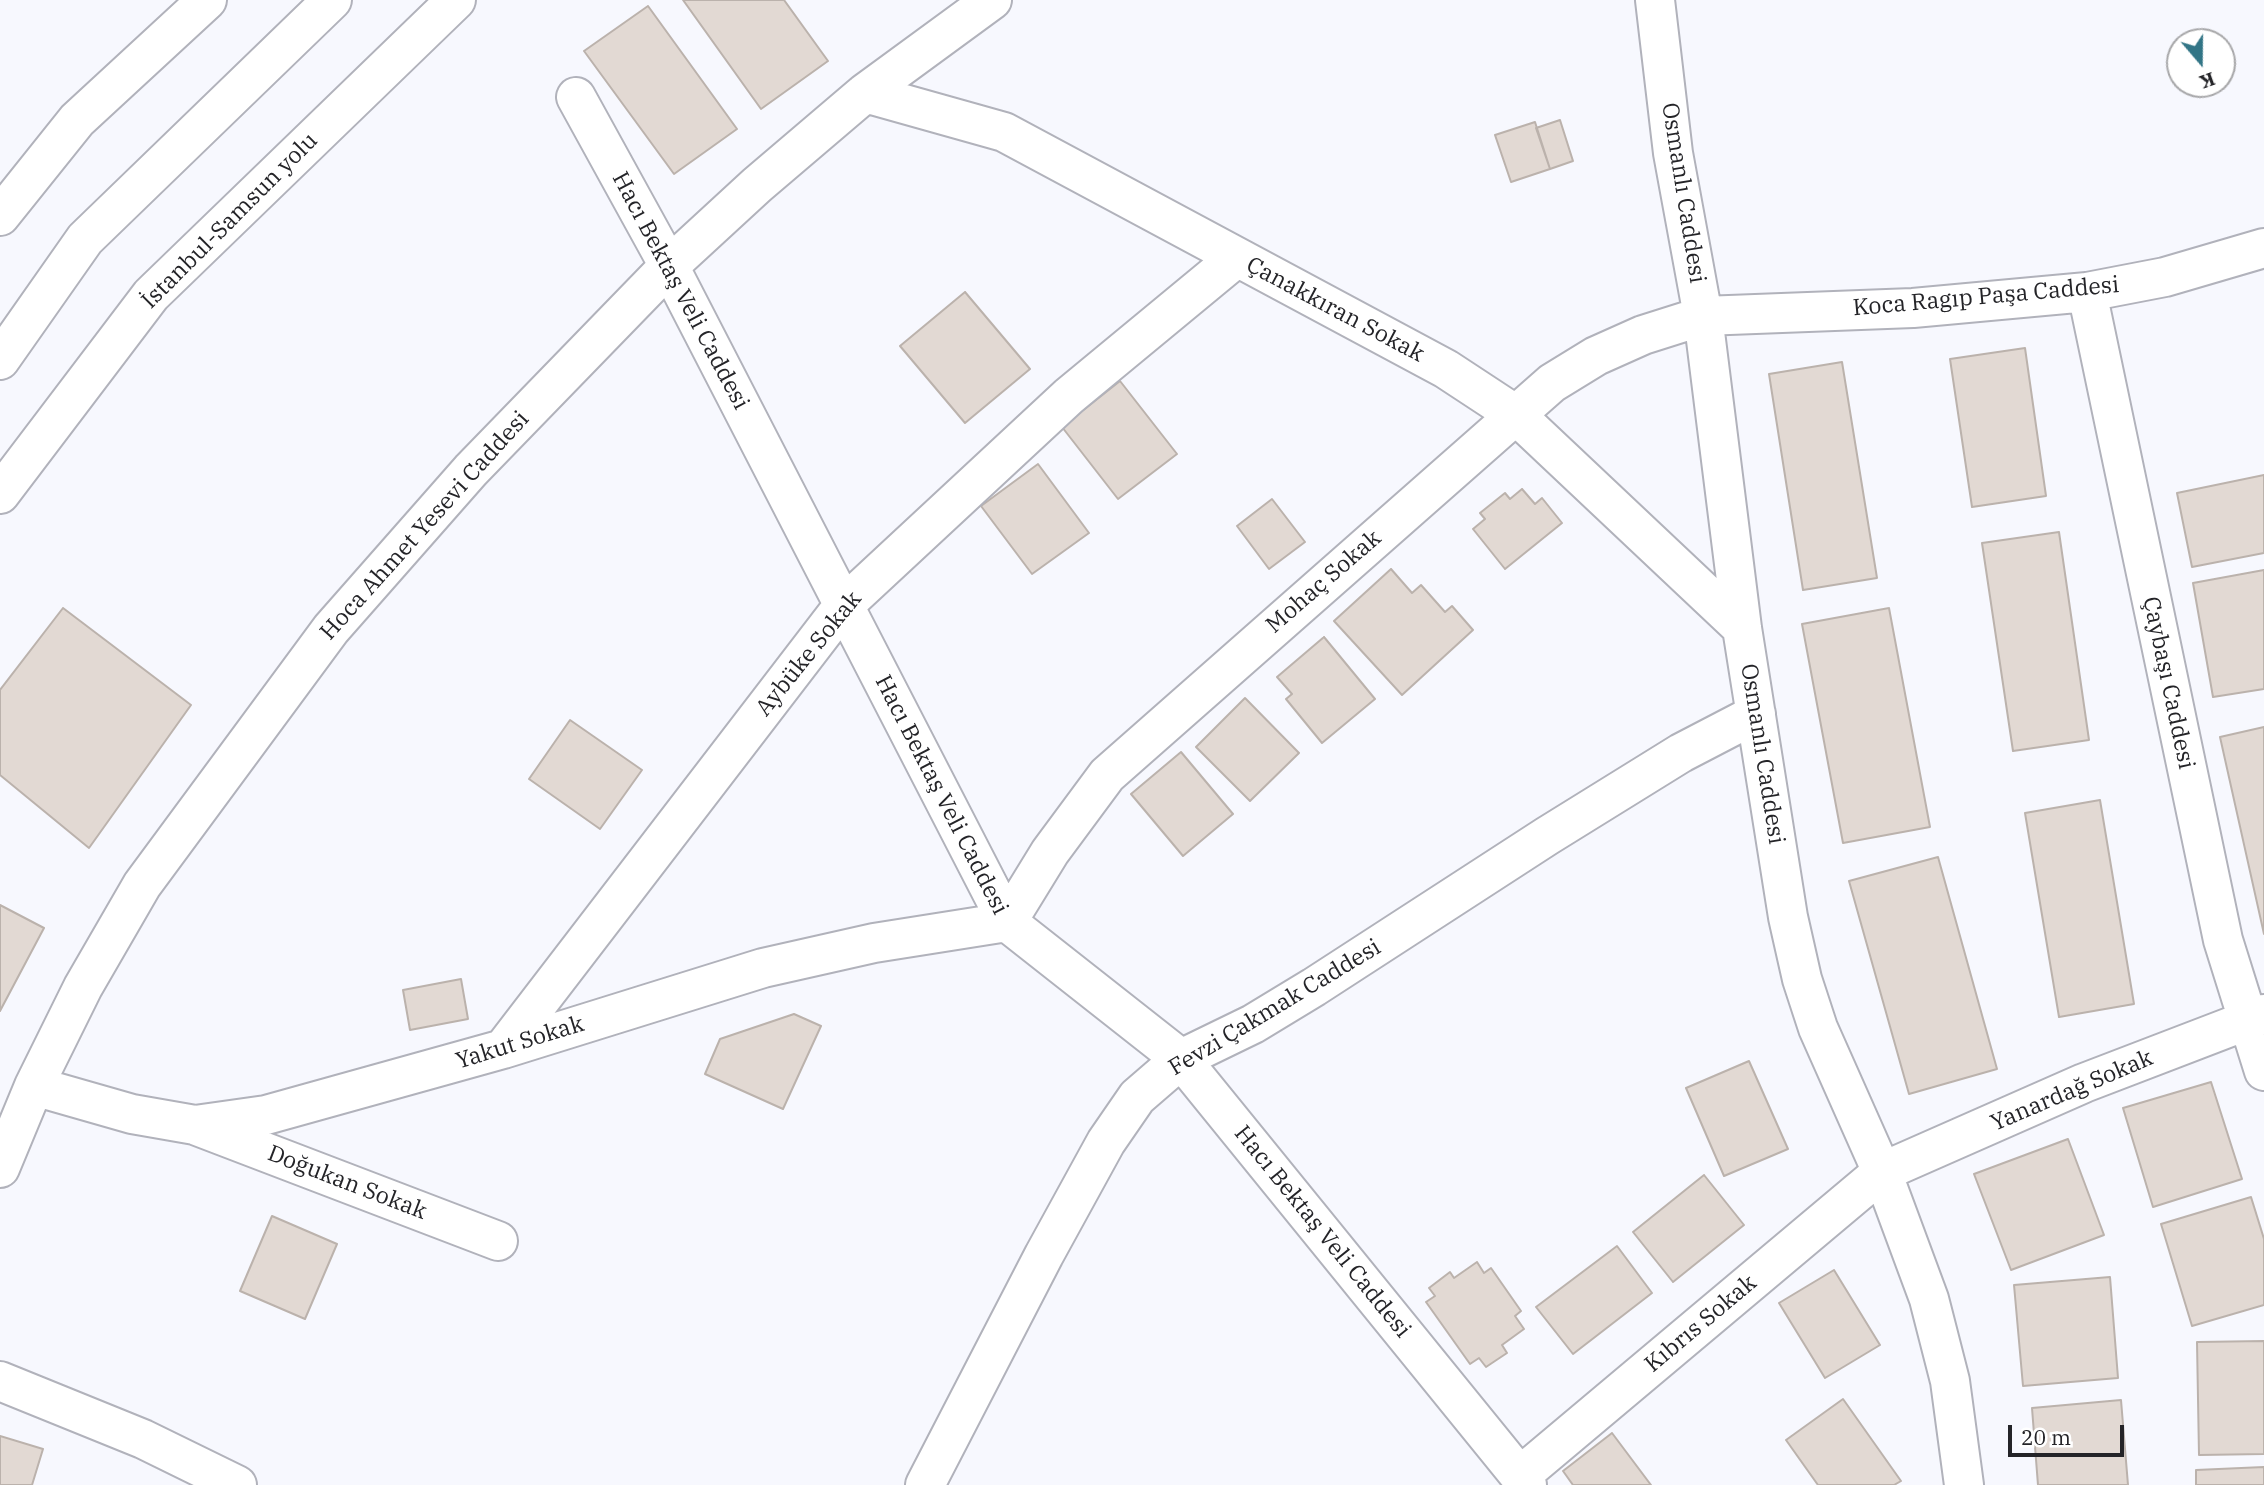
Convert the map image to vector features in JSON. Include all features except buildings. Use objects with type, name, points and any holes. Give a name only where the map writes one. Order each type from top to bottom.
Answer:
[{"type":"main road","points":[[0,216],[77,120],[207,0]]},
{"type":"main road","points":[[0,360],[85,239],[332,0]]},
{"type":"main road","name":"İstanbul-Samsun yolu","points":[[0,494],[151,295],[456,0]]},
{"type":"main road","name":"Hoca Ahmet Yesevi Caddesi","points":[[0,1168],[34,1086],[83,987],[142,885],[331,629],[471,470],[669,266],[865,93],[992,0]]},
{"type":"main road","name":"Osmanlı Caddesi","points":[[1655,0],[1673,153],[1703,316],[1742,628],[1788,917],[1802,979],[1818,1028],[1882,1172],[1929,1298],[1950,1381],[1964,1485]]},
{"type":"main road","name":"Çanakkıran Sokak","points":[[865,93],[1004,132],[1149,207],[1236,258],[1446,369],[1516,415],[1742,628]]},
{"type":"main road","name":"Hacı Bektaş Veli Caddesi","points":[[576,97],[669,266],[1007,922],[1181,1059],[1524,1480]]},
{"type":"main road","name":"Koca Ragıp Paşa Caddesi","points":[[1703,316],[1913,308],[2087,292],[2177,274],[2264,248]]},
{"type":"main road","name":"Aybüke Sokak","points":[[502,1049],[843,606],[1069,396],[1236,258]]},
{"type":"main road","name":"Çaybaşı Caddesi","points":[[2087,292],[2223,940],[2255,1017],[2264,1071]]},
{"type":"main road","name":"Mohaç Sokak","points":[[1007,922],[1050,852],[1107,775],[1552,383],[1596,356],[1643,335],[1703,316]]},
{"type":"main road","name":"Fevzi Çakmak Caddesi","points":[[925,1485],[1106,1142],[1137,1097],[1181,1059],[1253,1024],[1681,753],[1756,713]]},
{"type":"main road","name":"Yakut Sokak","points":[[34,1086],[132,1114],[195,1125],[266,1115],[502,1049],[763,968],[874,943],[1007,922]]},
{"type":"main road","name":"Yanardağ Sokak","points":[[1882,1172],[2084,1083],[2255,1017]]},
{"type":"main road","name":"Doğukan Sokak","points":[[195,1125],[498,1241]]},
{"type":"main road","name":"Kıbrıs Sokak","points":[[1524,1480],[1882,1172]]},
{"type":"main road","points":[[0,1381],[143,1439],[237,1485]]}]
